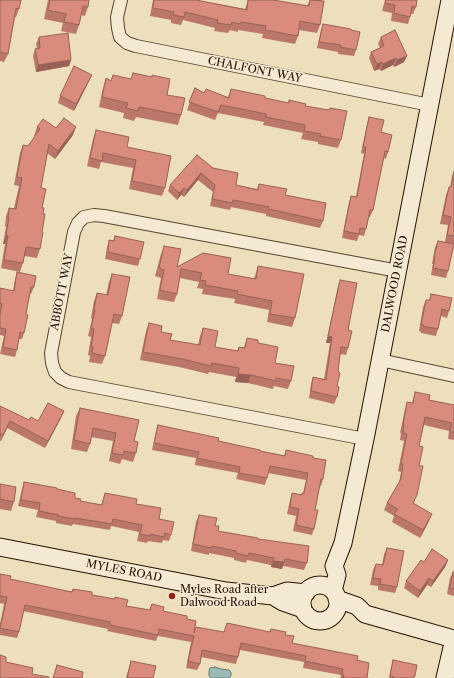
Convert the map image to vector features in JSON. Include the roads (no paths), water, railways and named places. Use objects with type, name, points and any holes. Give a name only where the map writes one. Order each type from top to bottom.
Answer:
[{"type":"street","name":"CHALFONT WAY","points":[[121,0],[117,17],[118,28],[120,37],[127,43],[430,105]]},
{"type":"street","name":"DALWOOD ROAD","points":[[322,599],[326,570],[334,566],[343,543],[365,439],[450,0]]},
{"type":"street","name":"ABBOTT WAY","points":[[365,439],[69,382],[61,378],[55,372],[51,353],[74,232],[78,222],[84,217],[94,215],[112,217],[398,271]]},
{"type":"street","points":[[380,360],[454,376]]},
{"type":"street","name":"MYLES ROAD","points":[[0,547],[226,591],[273,596],[283,602],[322,599],[355,616],[365,614],[454,639]]},
{"type":"street","points":[[445,678],[454,639]]},
{"type":"water","points":[[215,667],[229,670],[231,672],[231,676],[229,678],[211,678],[209,676],[210,668]]},
{"type":"place","name":"Myles Road after Dalwood Road","points":[[172,596]]}]
